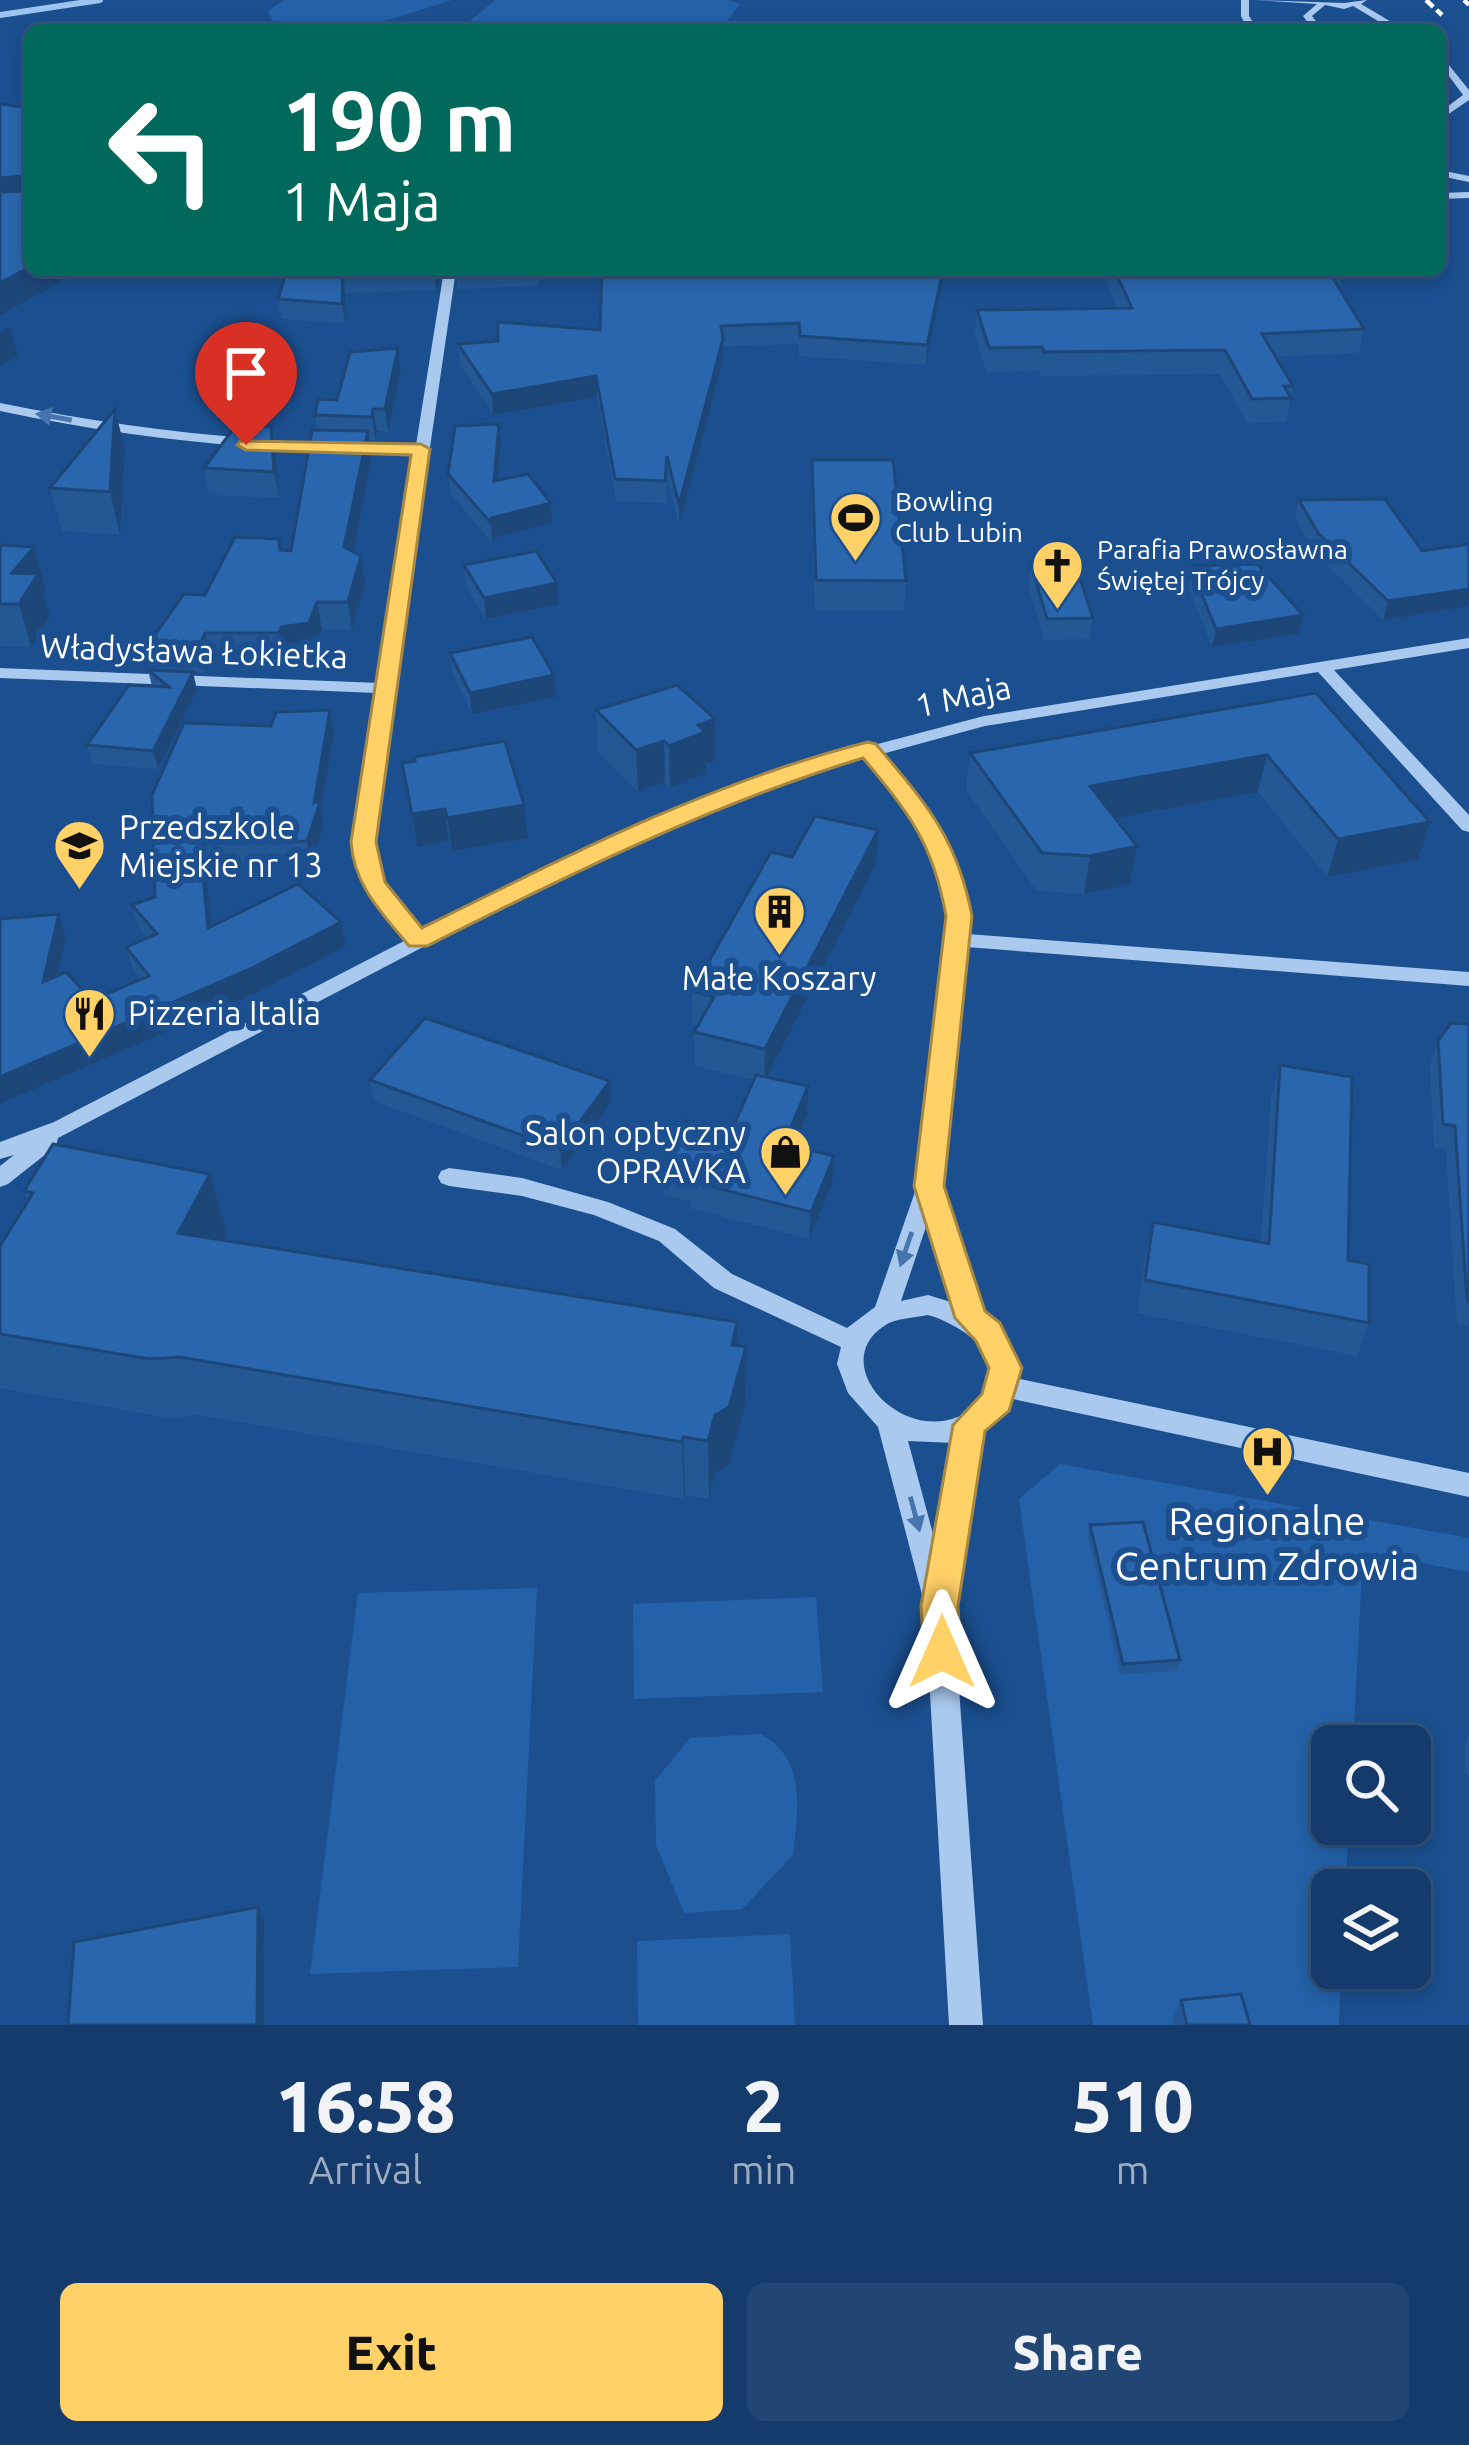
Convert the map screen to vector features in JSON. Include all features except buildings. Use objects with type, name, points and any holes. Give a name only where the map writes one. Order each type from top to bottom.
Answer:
[{"type":"street","points":[[1257,0],[1337,6],[1360,2],[1391,24]]},
{"type":"street","points":[[1337,6],[1363,24]]},
{"type":"street","points":[[1446,65],[1468,96],[1446,110]]},
{"type":"street","points":[[1446,173],[1469,179]]},
{"type":"street","points":[[418,940],[379,894],[364,859],[385,688],[448,276]]},
{"type":"street","points":[[0,407],[199,440],[421,449]]},
{"type":"street","name":"1 Maja","points":[[62,1128],[609,844],[776,777],[868,749],[1053,709],[1464,643]]},
{"type":"street","points":[[1321,666],[1469,826]]},
{"type":"street","name":"Władysława Łokietka","points":[[0,674],[385,688]]},
{"type":"street","points":[[868,749],[928,822],[953,884],[958,940],[929,1186],[885,1312]]},
{"type":"street","points":[[958,940],[1469,979]]},
{"type":"street","points":[[0,1151],[62,1128]]},
{"type":"street","points":[[0,1178],[62,1128]]},
{"type":"street","points":[[449,1177],[541,1192],[667,1235],[723,1280],[854,1342]]},
{"type":"street","points":[[929,1186],[971,1318],[1000,1349],[1006,1368],[1004,1386],[985,1415],[944,1432],[916,1431],[890,1423],[858,1395],[850,1377],[854,1342],[866,1324],[885,1312],[928,1305],[971,1318]]},
{"type":"street","points":[[1004,1386],[1469,1485]]},
{"type":"street","points":[[890,1423],[940,1606],[966,2025]]},
{"type":"street","points":[[940,1606],[970,1425]]},
{"type":"shaded area","points":[[284,0],[452,0],[371,24],[285,24],[272,20],[268,11]]},
{"type":"shaded area","points":[[495,0],[728,0],[740,4],[725,24],[466,24]]},
{"type":"shaded area","points":[[1060,1464],[1469,1538],[1469,1572],[1363,1552],[1354,1725],[1311,1725],[1311,1845],[1348,1845],[1346,1869],[1311,1869],[1311,1989],[1340,1989],[1339,2025],[1093,2025],[1019,1499]]},
{"type":"shaded area","points":[[537,1588],[518,1967],[310,1974],[358,1593]]},
{"type":"shaded area","points":[[816,1597],[823,1692],[634,1699],[633,1604]]},
{"type":"shaded area","points":[[760,1734],[786,1756],[792,1771],[797,1803],[793,1855],[742,1909],[684,1913],[656,1845],[655,1781],[690,1738]]},
{"type":"shaded area","points":[[790,1934],[795,2025],[638,2025],[637,1941]]},
{"type":"waterway","points":[[0,15],[100,0]]},
{"type":"railway","points":[[1426,0],[1442,15]]},
{"type":"railway","points":[[1464,0],[1469,5]]},
{"type":"place","name":"Bowling Club Lubin","points":[[856,564]]},
{"type":"place","name":"Parafia Prawosławna Świętej Trójcy","points":[[1058,612]]},
{"type":"place","name":"Przedszkole Miejskie nr 13","points":[[80,892]]},
{"type":"place","name":"Małe Koszary","points":[[779,957]]},
{"type":"place","name":"Pizzeria Italia","points":[[89,1059]]},
{"type":"place","name":"Salon optyczny OPRAVKA","points":[[785,1198]]},
{"type":"place","name":"Regionalne Centrum Zdrowia","points":[[1267,1497]]},
{"type":"route","points":[[246,445],[421,449],[363,842],[365,867],[373,885],[418,940],[527,883],[698,806],[868,749],[928,822],[953,884],[959,916],[929,1186],[971,1318],[1000,1349],[1006,1368],[997,1402],[970,1425],[940,1606],[942,1652]]}]
